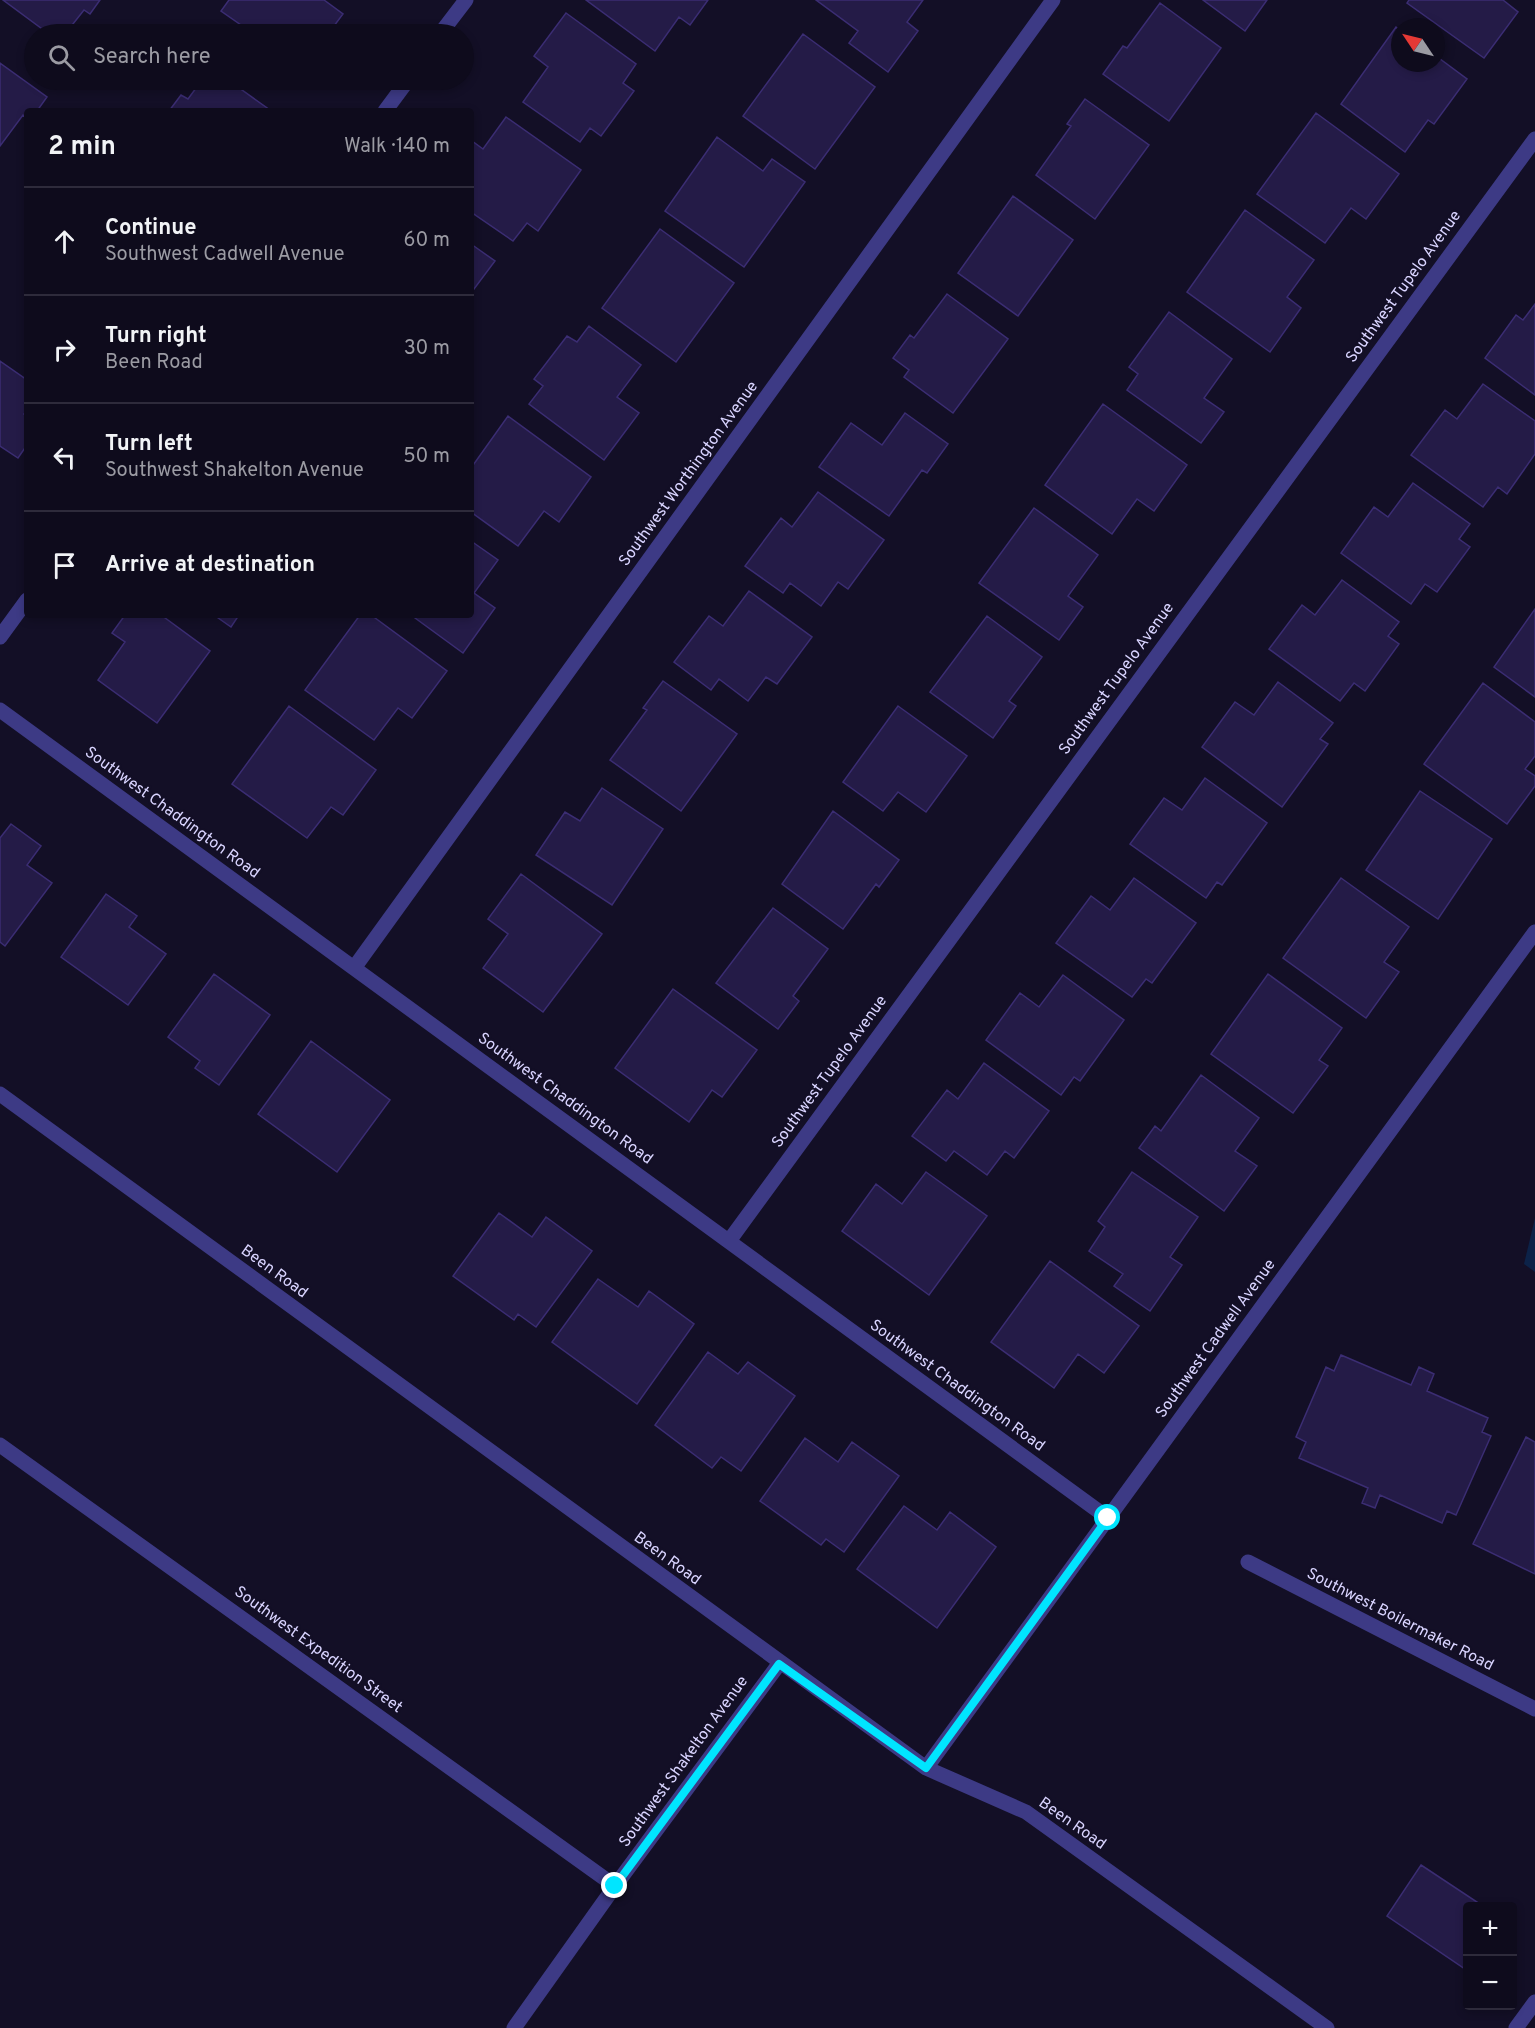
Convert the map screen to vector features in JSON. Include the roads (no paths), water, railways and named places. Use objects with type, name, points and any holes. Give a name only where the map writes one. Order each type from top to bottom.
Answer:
[{"type":"street","points":[[448,24],[466,0]]},
{"type":"street","name":"Southwest Worthington Avenue","points":[[354,969],[1053,0]]},
{"type":"street","points":[[386,108],[400,90]]},
{"type":"street","name":"Southwest Tupelo Avenue","points":[[729,1241],[1535,139]]},
{"type":"street","points":[[0,637],[24,604]]},
{"type":"street","name":"Southwest Chaddington Road","points":[[0,710],[1108,1518]]},
{"type":"street","name":"Southwest Cadwell Avenue","points":[[926,1768],[1535,932]]},
{"type":"street","name":"Been Road","points":[[0,1094],[779,1664],[926,1768],[1026,1812],[1327,2028]]},
{"type":"street","name":"Southwest Expedition Street","points":[[0,1444],[615,1886]]},
{"type":"street","name":"Southwest Boilermaker Road","points":[[1248,1562],[1535,1709]]},
{"type":"street","name":"Southwest Shakelton Avenue","points":[[514,2028],[615,1886],[779,1664]]},
{"type":"street","points":[[1516,2028],[1535,2002]]},
{"type":"water","points":[[1535,1218],[1535,1272],[1524,1264]]}]
